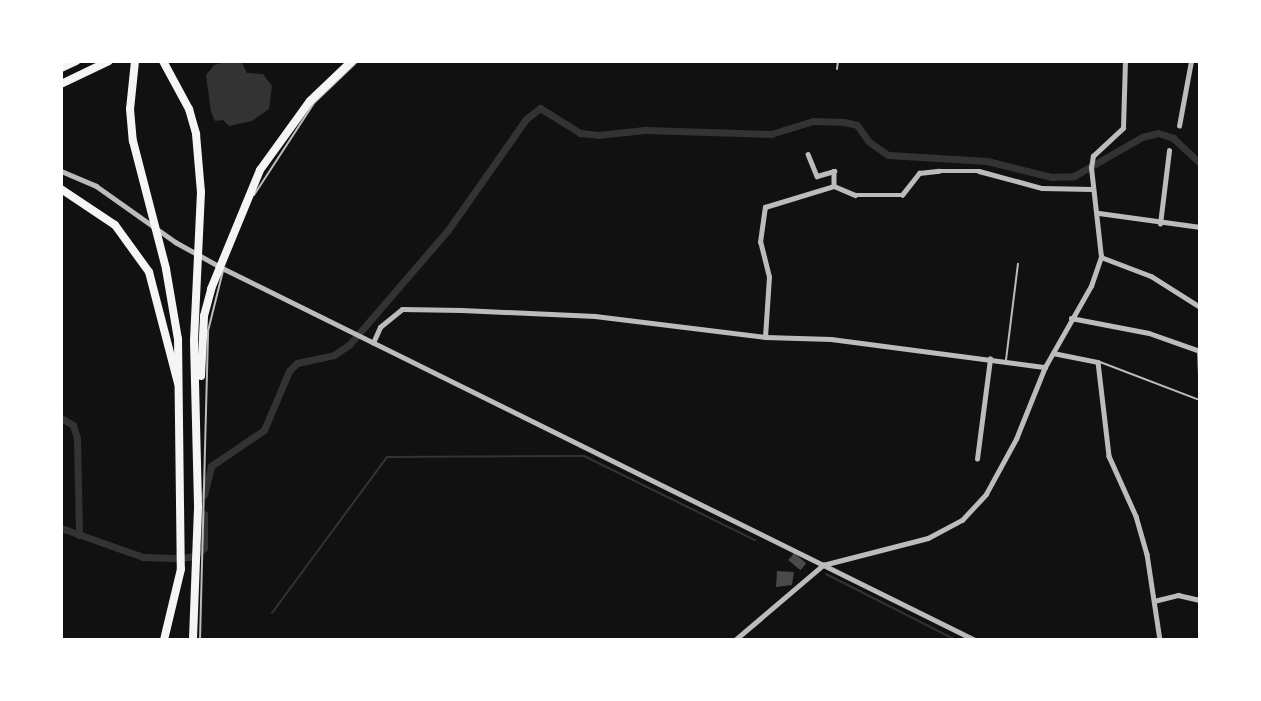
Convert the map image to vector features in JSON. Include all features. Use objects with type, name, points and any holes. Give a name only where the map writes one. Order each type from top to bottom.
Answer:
[{"type":"highway","points":[[61,68],[76,61]]},
{"type":"highway","points":[[61,84],[109,61]]},
{"type":"highway","points":[[135,61],[130,108],[133,141],[170,291],[181,391],[181,569],[162,640]]},
{"type":"highway","points":[[163,61],[189,109],[199,159],[193,640]]},
{"type":"highway","points":[[196,439],[204,316],[241,210],[260,170],[310,101],[352,61]]},
{"type":"highway","points":[[61,191],[115,225],[149,272],[181,391]]},
{"type":"street","points":[[735,640],[822,565],[928,538],[962,520],[986,494],[1016,439],[1045,367],[1091,286],[1101,257],[1099,213],[1092,187],[1091,168],[1093,156],[1123,128],[1125,61]]},
{"type":"street","points":[[1179,126],[1191,61]]},
{"type":"street","points":[[1160,224],[1169,151]]},
{"type":"street","points":[[808,154],[817,176],[834,171],[834,186]]},
{"type":"street","points":[[61,171],[96,186],[175,242],[224,269],[975,640]]},
{"type":"street","points":[[765,337],[769,278],[760,242],[765,207],[834,186],[855,195],[894,196],[908,190],[909,180],[919,173],[979,171],[1042,188],[1092,187]]},
{"type":"street","points":[[61,191],[95,216]]},
{"type":"street","points":[[1099,213],[1200,228]]},
{"type":"street","points":[[1101,257],[1151,276],[1200,307]]},
{"type":"street","points":[[373,343],[380,327],[402,309],[595,316],[765,337],[831,339],[1045,367]]},
{"type":"street","points":[[1071,318],[1149,333],[1199,351]]},
{"type":"street","points":[[1053,354],[1098,362],[1109,456],[1136,516],[1160,640]]},
{"type":"street","points":[[977,459],[990,359]]},
{"type":"street","points":[[1154,601],[1178,595],[1200,600]]},
{"type":"lane","points":[[200,640],[208,331],[224,269],[253,197],[285,144],[314,103],[359,61]]},
{"type":"lane","points":[[837,69],[838,61]]},
{"type":"lane","points":[[1006,360],[1018,264]]},
{"type":"lane","points":[[1098,362],[1115,364],[1198,399],[1199,351]]},
{"type":"shaded area","points":[[241,61],[247,73],[263,74],[272,86],[269,109],[252,121],[229,126],[223,120],[215,121],[211,112],[206,75],[214,65]]},
{"type":"building","points":[[794,553],[806,563],[800,570],[788,560]]},
{"type":"building","points":[[777,571],[794,572],[792,585],[776,587]]},
{"type":"waterway","points":[[204,495],[211,466],[264,430],[289,371],[297,363],[334,355],[349,345],[448,230],[526,119],[540,108],[580,133],[598,135],[645,130],[771,134],[813,121],[844,122],[857,125],[868,141],[888,155],[987,161],[1051,177],[1074,176],[1142,137],[1158,133],[1173,138],[1200,163]]},
{"type":"waterway","points":[[61,418],[73,425],[77,438],[79,535]]},
{"type":"waterway","points":[[272,613],[387,457],[584,456],[755,540]]},
{"type":"waterway","points":[[61,528],[143,557],[181,558],[195,556],[204,548],[204,514]]},
{"type":"waterway","points":[[826,574],[956,640]]}]
